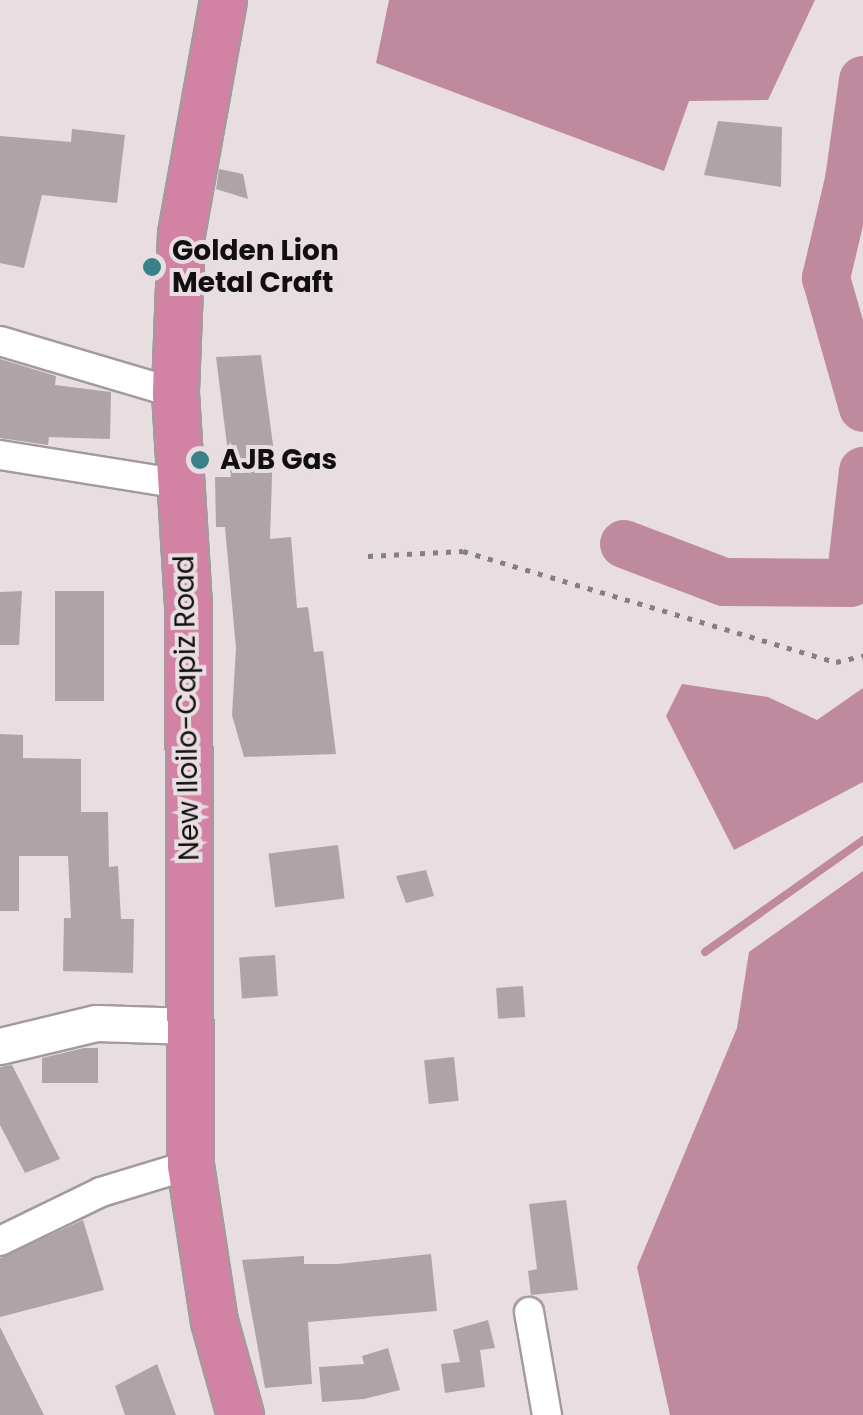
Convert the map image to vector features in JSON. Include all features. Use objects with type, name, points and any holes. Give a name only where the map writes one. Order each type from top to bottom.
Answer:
[{"type":"highway","name":"New Iloilo-Capiz Road","points":[[223,0],[180,234],[176,393],[188,607],[190,1165],[214,1321],[240,1415]]},
{"type":"street","points":[[0,341],[176,393]]},
{"type":"street","points":[[0,455],[182,484]]},
{"type":"street","points":[[0,1046],[96,1024],[191,1026]]},
{"type":"street","points":[[0,1241],[101,1192],[190,1165]]},
{"type":"street","points":[[528,1312],[547,1415]]},
{"type":"path","points":[[368,556],[464,550],[836,662],[863,656]]},
{"type":"shaded area","points":[[389,0],[815,0],[768,100],[689,101],[664,171],[376,63]]},
{"type":"shaded area","points":[[682,684],[768,697],[817,720],[863,688],[863,782],[734,850],[666,716]]},
{"type":"shaded area","points":[[863,871],[863,1415],[670,1415],[637,1267],[737,1028],[749,952]]},
{"type":"building","points":[[718,121],[782,127],[781,187],[704,175]]},
{"type":"building","points":[[72,129],[125,135],[117,203],[42,195],[24,268],[0,263],[0,136],[71,142]]},
{"type":"building","points":[[219,169],[243,174],[248,199],[216,189]]},
{"type":"building","points":[[261,355],[273,445],[270,539],[291,537],[297,608],[308,607],[314,652],[323,651],[336,754],[244,757],[232,715],[236,648],[225,527],[216,527],[215,477],[231,477],[216,357]]},
{"type":"building","points":[[0,359],[56,376],[55,385],[111,392],[110,439],[49,437],[48,445],[0,438]]},
{"type":"building","points":[[22,591],[19,645],[0,645],[0,592]]},
{"type":"building","points":[[55,591],[104,591],[104,701],[55,701]]},
{"type":"building","points":[[0,734],[23,735],[23,758],[81,759],[81,812],[108,812],[109,867],[118,866],[121,919],[134,919],[133,973],[63,971],[64,918],[71,918],[68,856],[19,856],[19,911],[0,911]]},
{"type":"building","points":[[338,845],[345,899],[275,907],[269,854]]},
{"type":"building","points":[[426,870],[434,896],[406,903],[396,876]]},
{"type":"building","points":[[275,955],[278,996],[242,998],[239,958]]},
{"type":"building","points":[[523,986],[525,1017],[498,1019],[496,988]]},
{"type":"building","points":[[98,1048],[98,1083],[42,1083],[42,1058]]},
{"type":"building","points":[[454,1057],[459,1101],[429,1104],[424,1060]]},
{"type":"building","points":[[12,1065],[60,1159],[25,1173],[0,1125],[0,1067]]},
{"type":"building","points":[[566,1200],[578,1290],[531,1295],[528,1271],[537,1269],[529,1204]]},
{"type":"building","points":[[83,1220],[104,1290],[0,1317],[0,1258]]},
{"type":"building","points":[[431,1254],[437,1311],[308,1322],[312,1384],[265,1388],[242,1260],[304,1256],[304,1264],[338,1264]]},
{"type":"building","points":[[488,1320],[495,1348],[480,1350],[485,1387],[445,1393],[441,1364],[460,1362],[453,1330]]},
{"type":"building","points":[[0,1327],[44,1415],[0,1415]]},
{"type":"building","points":[[388,1348],[400,1390],[364,1399],[322,1402],[319,1367],[364,1364],[362,1356]]},
{"type":"building","points":[[157,1364],[176,1415],[125,1415],[115,1386]]},
{"type":"waterway","points":[[863,80],[849,180],[826,278],[863,408]]},
{"type":"waterway","points":[[624,544],[724,582],[850,583],[863,471]]},
{"type":"waterway","points":[[705,952],[863,840]]},
{"type":"place","name":"Golden Lion Metal Craft","points":[[152,267]]},
{"type":"place","name":"AJB Gas","points":[[200,460]]}]
